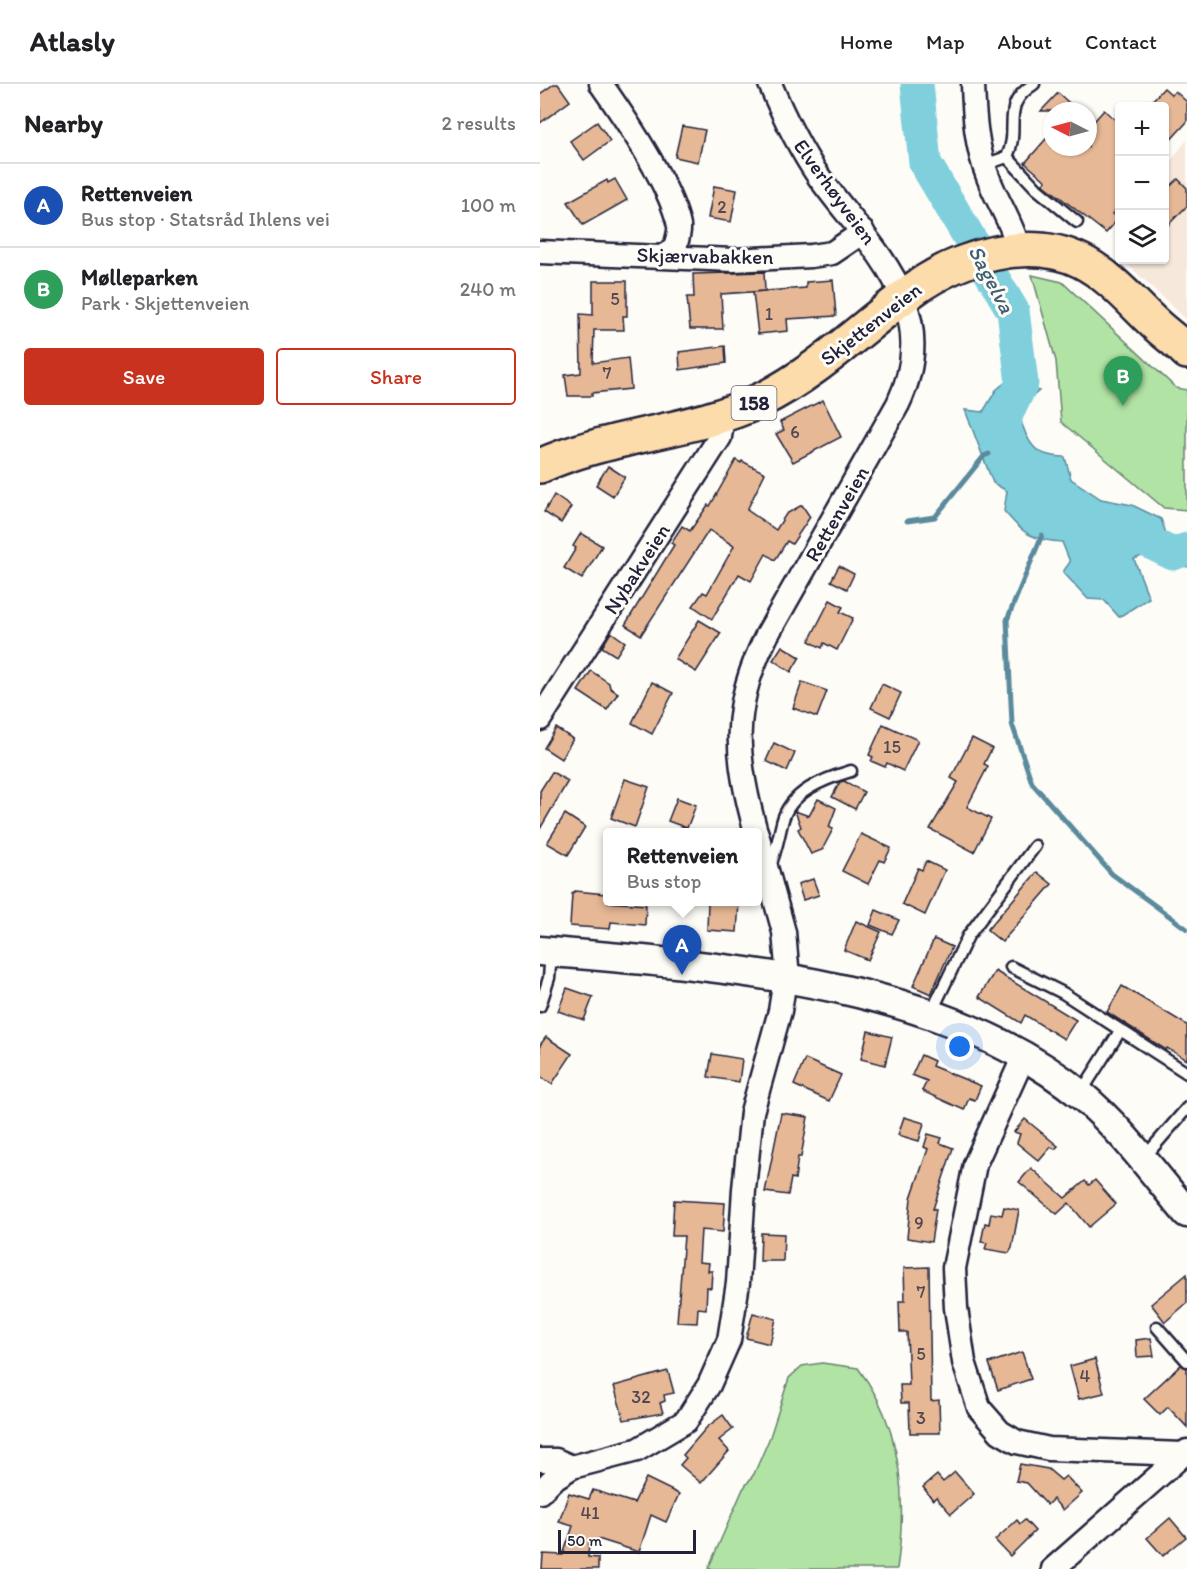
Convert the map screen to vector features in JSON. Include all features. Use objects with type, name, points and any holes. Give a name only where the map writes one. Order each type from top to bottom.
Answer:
[{"type":"main road","name":"Skjettenveien","points":[[540,466],[601,444],[723,415],[761,400],[804,375],[903,297],[937,274],[1008,252],[1055,252],[1092,267],[1185,349]]},
{"type":"street","points":[[601,84],[628,124],[666,193],[679,228],[675,249],[663,256]]},
{"type":"street","name":"Elverhøyveien","points":[[770,84],[800,148],[892,271],[903,297]]},
{"type":"street","points":[[972,84],[977,137],[984,165],[1013,229],[1008,252]]},
{"type":"street","name":"Skjærvabakken","points":[[540,252],[734,260],[820,256],[843,248],[863,232]]},
{"type":"street","name":"Rettenveien","points":[[756,828],[742,776],[739,750],[743,704],[750,674],[767,635],[903,394],[913,344],[912,327],[903,297]]},
{"type":"street","name":"Nybakveien","points":[[540,719],[720,437],[723,415]]},
{"type":"street","name":"Rettenveien","points":[[540,1492],[553,1479],[572,1467],[637,1450],[686,1421],[709,1385],[729,1340],[738,1283],[752,1112],[780,1011],[785,978],[784,933],[762,852]]},
{"type":"street","points":[[546,951],[666,962],[785,978],[847,990],[930,1016],[991,1040],[1024,1056],[1080,1094],[1114,1127],[1187,1213]]},
{"type":"street","points":[[1024,1056],[975,1164],[954,1268],[956,1308],[964,1362],[979,1408],[1000,1432],[1017,1442],[1049,1449],[1185,1452]]},
{"type":"street","points":[[1053,1569],[1185,1452]]},
{"type":"street","points":[[540,1460],[556,1460],[572,1467]]},
{"type":"lane","points":[[1007,158],[1012,146],[1013,106],[1017,97],[1034,84]]},
{"type":"lane","points":[[984,165],[1007,158]]},
{"type":"lane","points":[[1007,158],[1037,189],[1077,222]]},
{"type":"lane","points":[[767,871],[777,849],[784,816],[795,798],[819,783],[851,771]]},
{"type":"lane","points":[[930,1016],[968,936],[1035,846]]},
{"type":"lane","points":[[540,1006],[549,978],[546,951]]},
{"type":"lane","points":[[1011,967],[1063,993],[1187,1073]]},
{"type":"lane","points":[[1080,1094],[1120,1031]]},
{"type":"lane","points":[[1143,1160],[1187,1108]]},
{"type":"lane","points":[[1157,1327],[1187,1361]]},
{"type":"shaded area","points":[[1187,140],[1187,320],[1127,264],[1169,264],[1169,163]]},
{"type":"green space","points":[[1032,275],[1062,282],[1176,388],[1187,390],[1187,510],[1164,508],[1061,422],[1056,361]]},
{"type":"green space","points":[[822,1363],[858,1368],[873,1390],[884,1414],[898,1464],[901,1490],[897,1569],[708,1569],[743,1489],[754,1474],[770,1437],[789,1378],[802,1366]]},
{"type":"water","points":[[1012,377],[1039,391],[1017,410],[1028,438],[1037,450],[1044,454],[1065,457],[1071,479],[1101,499],[1132,505],[1161,519],[1169,542],[1162,565],[1145,555],[1134,559],[1149,598],[1119,617],[1104,600],[1088,599],[1063,572],[1070,562],[1062,542],[1043,540],[1029,534],[1004,511],[1007,491],[993,483],[965,410],[983,412],[996,390]]},
{"type":"building","points":[[554,84],[558,84],[570,101],[540,123],[540,94]]},
{"type":"building","points":[[1164,88],[1172,95],[1175,91],[1187,102],[1187,122],[1169,142],[1169,102],[1151,102]]},
{"type":"building","points":[[1058,93],[1068,102],[1050,102]]},
{"type":"building","points":[[1104,110],[1115,120],[1115,211],[1112,214],[1115,216],[1115,222],[1106,233],[1043,184],[1046,181],[1025,163],[1043,142],[1043,156],[1097,156],[1097,118]]},
{"type":"building","points":[[597,122],[610,141],[584,160],[570,141]]},
{"type":"building","points":[[682,126],[705,130],[698,162],[675,157]]},
{"type":"building","points":[[615,179],[627,200],[583,225],[568,202],[607,180],[608,183]]},
{"type":"building","points":[[1178,179],[1187,188],[1187,206],[1169,224],[1169,210],[1169,187]]},
{"type":"building","points":[[714,186],[737,190],[731,222],[708,218]]},
{"type":"building","points":[[764,272],[765,291],[721,294],[723,329],[690,329],[687,297],[694,297],[693,274]]},
{"type":"building","points":[[833,280],[836,316],[787,319],[788,331],[758,334],[753,292],[806,288],[806,282]]},
{"type":"building","points":[[593,281],[627,281],[627,316],[623,316],[624,330],[594,330],[593,363],[628,358],[631,389],[592,393],[592,396],[568,396],[565,375],[581,373],[580,314],[593,315]]},
{"type":"building","points":[[725,346],[726,363],[680,370],[679,352]]},
{"type":"building","points":[[823,400],[841,437],[793,462],[776,434],[784,430],[780,422]]},
{"type":"building","points":[[736,460],[765,473],[747,510],[776,530],[786,514],[802,505],[810,517],[792,544],[787,541],[775,560],[766,554],[751,581],[739,574],[712,619],[693,606],[703,592],[707,594],[734,546],[709,530],[641,635],[625,625],[674,545],[671,543],[682,526],[690,531],[708,505],[710,506]]},
{"type":"building","points":[[608,466],[625,477],[613,496],[596,485]]},
{"type":"building","points":[[554,495],[571,507],[561,523],[544,512]]},
{"type":"building","points":[[581,533],[602,546],[582,579],[564,568],[576,548],[573,546]]},
{"type":"building","points":[[839,566],[854,574],[847,589],[831,581]]},
{"type":"building","points":[[830,600],[843,607],[840,612],[853,618],[837,650],[824,643],[822,648],[809,641]]},
{"type":"building","points":[[699,620],[721,633],[696,672],[675,659]]},
{"type":"building","points":[[611,632],[625,642],[616,656],[602,647]]},
{"type":"building","points":[[782,646],[800,657],[791,672],[773,660]]},
{"type":"building","points":[[591,671],[609,683],[610,688],[618,693],[607,710],[578,691]]},
{"type":"building","points":[[652,682],[673,693],[652,734],[632,723]]},
{"type":"building","points":[[802,682],[827,691],[817,717],[793,708]]},
{"type":"building","points":[[882,684],[901,693],[890,717],[871,708]]},
{"type":"building","points":[[883,724],[918,740],[903,771],[887,763],[885,767],[871,761],[873,757],[869,755]]},
{"type":"building","points":[[556,728],[573,739],[561,759],[544,748]]},
{"type":"building","points":[[972,738],[992,748],[984,764],[988,766],[967,807],[991,819],[974,852],[930,829],[958,782],[951,778]]},
{"type":"building","points":[[774,743],[795,753],[787,771],[766,761]]},
{"type":"building","points":[[552,772],[568,781],[540,829],[540,791]]},
{"type":"building","points":[[625,779],[649,787],[635,827],[611,818]]},
{"type":"building","points":[[844,781],[864,792],[855,809],[832,797],[840,782]]},
{"type":"building","points":[[677,798],[696,805],[687,828],[668,821]]},
{"type":"building","points":[[818,799],[836,808],[829,827],[833,829],[822,850],[811,854],[798,829],[801,827],[795,811],[809,816]]},
{"type":"building","points":[[565,814],[585,827],[568,855],[547,843]]},
{"type":"building","points":[[861,834],[891,848],[884,862],[880,860],[868,884],[842,871]]},
{"type":"building","points":[[926,861],[945,870],[925,915],[902,904],[918,868],[922,870]]},
{"type":"building","points":[[1037,872],[1052,884],[1002,942],[987,930]]},
{"type":"building","points":[[813,879],[819,895],[803,900],[798,884]]},
{"type":"building","points":[[575,891],[603,894],[603,906],[646,906],[645,925],[611,922],[610,929],[570,926],[572,894]]},
{"type":"building","points":[[708,906],[739,906],[737,932],[707,930]]},
{"type":"building","points":[[876,910],[899,920],[892,934],[870,925]]},
{"type":"building","points":[[856,921],[881,932],[868,960],[844,950]]},
{"type":"building","points":[[934,939],[952,947],[931,994],[913,986]]},
{"type":"building","points":[[995,971],[1076,1020],[1064,1039],[1025,1015],[1021,1023],[979,997]]},
{"type":"building","points":[[1122,986],[1187,1025],[1187,1060],[1167,1048],[1166,1050],[1107,1012]]},
{"type":"building","points":[[567,988],[593,997],[584,1020],[558,1011]]},
{"type":"building","points":[[868,1031],[892,1037],[885,1065],[861,1059]]},
{"type":"building","points":[[546,1037],[572,1054],[552,1084],[540,1076],[540,1045]]},
{"type":"building","points":[[712,1054],[742,1059],[739,1082],[708,1077]]},
{"type":"building","points":[[921,1055],[934,1061],[932,1066],[981,1086],[975,1100],[969,1098],[964,1110],[922,1091],[927,1081],[912,1075]]},
{"type":"building","points":[[805,1059],[841,1075],[829,1101],[794,1085]]},
{"type":"building","points":[[781,1113],[808,1117],[801,1157],[798,1157],[795,1179],[791,1178],[788,1195],[765,1192]]},
{"type":"building","points":[[904,1117],[924,1123],[919,1141],[898,1135]]},
{"type":"building","points":[[1025,1119],[1058,1146],[1055,1149],[1051,1147],[1039,1161],[1017,1143],[1020,1134],[1014,1132]]},
{"type":"building","points":[[928,1134],[942,1138],[940,1143],[953,1148],[933,1209],[936,1209],[931,1242],[907,1238],[911,1198],[928,1149],[924,1147]]},
{"type":"building","points":[[1031,1168],[1065,1198],[1085,1181],[1089,1185],[1095,1180],[1116,1204],[1089,1227],[1069,1203],[1057,1214],[1019,1182]]},
{"type":"building","points":[[674,1200],[725,1203],[723,1232],[701,1230],[699,1262],[709,1263],[708,1271],[712,1271],[711,1288],[707,1287],[706,1309],[698,1308],[697,1323],[677,1322],[684,1236],[672,1236]]},
{"type":"building","points":[[1004,1207],[1019,1210],[1009,1253],[985,1249],[987,1243],[981,1242],[985,1223],[989,1224],[991,1213],[1002,1215]]},
{"type":"building","points":[[761,1233],[784,1234],[783,1261],[760,1261]]},
{"type":"building","points":[[929,1267],[931,1401],[939,1400],[940,1433],[910,1433],[909,1403],[901,1403],[900,1385],[909,1385],[907,1332],[900,1332],[899,1301],[905,1301],[904,1268]]},
{"type":"building","points":[[1187,1274],[1187,1303],[1165,1322],[1151,1304]]},
{"type":"building","points":[[753,1313],[776,1319],[770,1344],[746,1338]]},
{"type":"building","points":[[1151,1338],[1154,1356],[1137,1357],[1136,1340]]},
{"type":"building","points":[[1022,1352],[1031,1379],[998,1390],[989,1363]]},
{"type":"building","points":[[1095,1359],[1104,1393],[1079,1399],[1070,1366]]},
{"type":"building","points":[[1181,1365],[1187,1368],[1187,1427],[1168,1407],[1160,1415],[1144,1399]]},
{"type":"building","points":[[668,1371],[674,1393],[664,1395],[665,1401],[660,1403],[663,1413],[624,1420],[614,1386]]},
{"type":"building","points":[[723,1415],[733,1429],[719,1440],[729,1451],[701,1483],[680,1465],[686,1458],[683,1455],[707,1427]]},
{"type":"building","points":[[1020,1464],[1048,1469],[1061,1480],[1066,1476],[1082,1493],[1063,1510],[1053,1499],[1047,1505],[1027,1483],[1016,1481]]},
{"type":"building","points":[[955,1472],[974,1494],[951,1514],[936,1497],[933,1500],[923,1487],[937,1475],[943,1482]]},
{"type":"building","points":[[646,1478],[679,1494],[666,1522],[651,1515],[639,1552],[598,1539],[596,1545],[589,1542],[588,1557],[598,1558],[598,1569],[542,1569],[543,1554],[563,1555],[573,1526],[559,1522],[569,1493],[589,1499],[593,1490],[634,1503]]},
{"type":"building","points":[[1170,1518],[1186,1537],[1163,1556],[1147,1538]]},
{"type":"building","points":[[1017,1520],[1020,1524],[1025,1520],[1035,1531],[1010,1556],[995,1540]]},
{"type":"waterway","name":"Sagelva","points":[[917,84],[925,163],[1013,311],[1022,383],[1006,416],[1006,424]]},
{"type":"waterway","points":[[907,521],[935,517],[984,456],[989,454]]},
{"type":"waterway","name":"Sagelva","points":[[1126,531],[1173,554],[1187,549]]},
{"type":"waterway","points":[[1042,535],[1007,620],[1012,724],[1032,783],[1112,874],[1187,929]]},
{"type":"waterway","points":[[1173,554],[1187,565]]},
{"type":"place","name":"Mølleparken","points":[[1123,406]]},
{"type":"place","name":"Rettenveien","points":[[682,975]]}]
